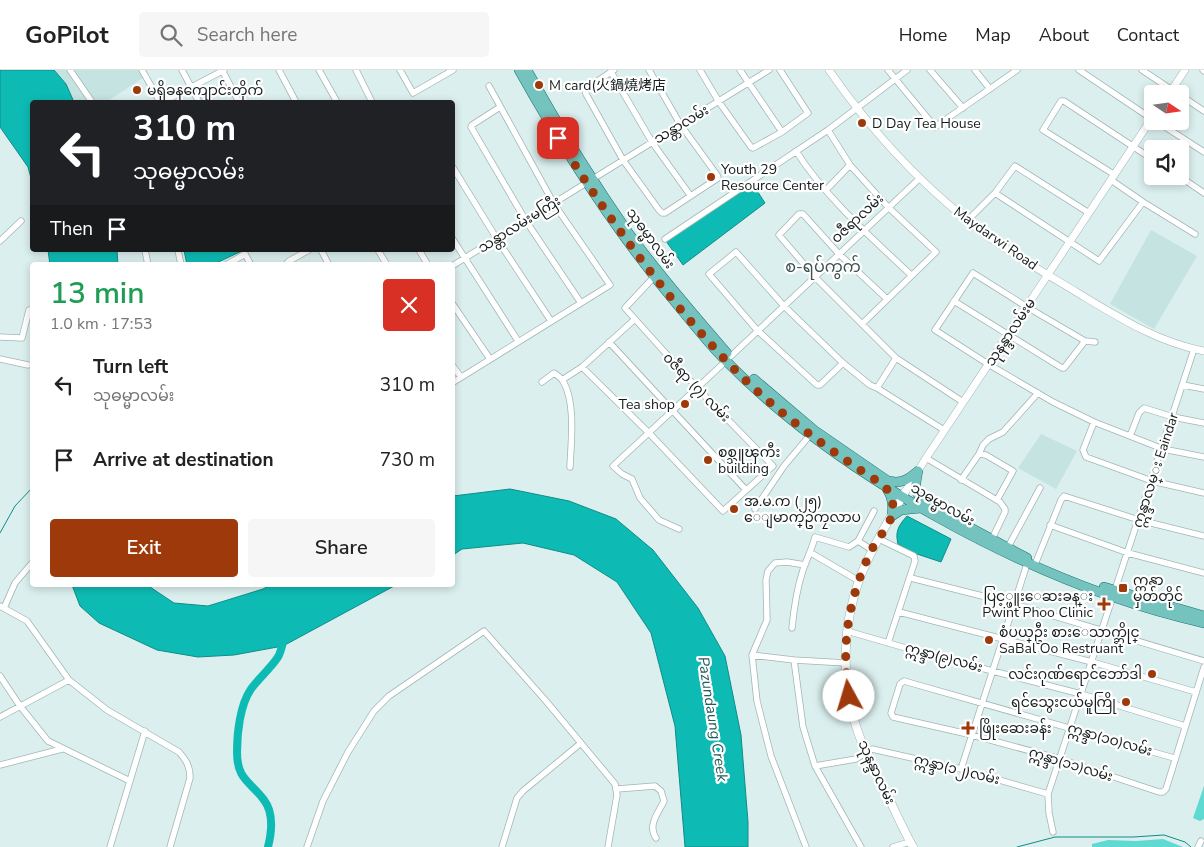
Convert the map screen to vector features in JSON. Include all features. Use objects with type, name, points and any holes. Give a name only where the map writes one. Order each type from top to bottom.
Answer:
[{"type":"main road","name":"သုဓမ္မာလမ်း","points":[[519,70],[541,110],[589,181],[624,238],[654,277],[765,398],[810,435],[852,460],[886,484],[986,544],[1115,594],[1184,619],[1204,623]]},
{"type":"main road","name":"သုဓမ္မာလမ်း","points":[[527,70],[589,181],[728,359],[841,453]]},
{"type":"main road","points":[[892,516],[893,503],[886,484],[907,481],[918,471]]},
{"type":"main road","points":[[892,516],[901,510],[923,506],[915,489],[918,471]]},
{"type":"main road","name":"သုနန္ဒာလမ်း","points":[[904,495],[872,550],[859,582],[847,631],[846,663],[851,705],[866,753],[911,844]]},
{"type":"main road","name":"သုဓမ္မာလမ်း","points":[[923,506],[1008,547],[1032,563]]},
{"type":"main road","name":"သုဓမ္မာလမ်း","points":[[1115,594],[1204,616]]},
{"type":"street","points":[[70,70],[91,100]]},
{"type":"street","points":[[142,70],[160,100]]},
{"type":"street","points":[[182,70],[198,100]]},
{"type":"street","points":[[165,100],[223,70],[238,100]]},
{"type":"street","points":[[279,70],[295,100]]},
{"type":"street","points":[[319,70],[336,100]]},
{"type":"street","points":[[356,70],[371,100]]},
{"type":"street","points":[[400,70],[413,92],[441,73],[453,70]]},
{"type":"street","points":[[649,70],[680,124],[718,174],[718,178],[665,213],[662,213],[623,160],[585,90],[613,71],[652,142],[690,196]]},
{"type":"street","points":[[700,70],[719,102],[753,148],[807,115],[808,112],[780,70]]},
{"type":"street","points":[[740,70],[782,132]]},
{"type":"street","name":"သန္တာလမ်း","points":[[589,181],[769,70]]},
{"type":"street","name":"Maydarwi Road","points":[[829,70],[888,145],[920,178],[967,221],[1048,275],[1108,311],[1162,339],[1204,351]]},
{"type":"street","points":[[888,70],[935,127],[1017,70]]},
{"type":"street","points":[[665,239],[759,174],[828,130],[908,70]]},
{"type":"street","points":[[930,70],[963,108]]},
{"type":"street","points":[[975,70],[990,89]]},
{"type":"street","points":[[1079,70],[1144,114]]},
{"type":"street","points":[[1142,70],[1164,85]]},
{"type":"street","points":[[1178,85],[1185,70]]},
{"type":"street","points":[[455,381],[610,284],[553,203],[489,86]]},
{"type":"street","points":[[1144,153],[1062,100],[1043,130],[1113,178],[1143,202],[1195,234]]},
{"type":"street","points":[[1189,102],[1204,111]]},
{"type":"street","points":[[500,108],[471,125],[526,221],[581,303]]},
{"type":"street","points":[[828,130],[850,165],[888,207],[936,252],[862,324]]},
{"type":"street","name":"သုနန္ဒာလမ်းမ","points":[[904,495],[944,430],[1145,130]]},
{"type":"street","points":[[1170,130],[1204,152]]},
{"type":"street","points":[[796,151],[807,169],[864,231],[911,275]]},
{"type":"street","points":[[826,190],[850,165]]},
{"type":"street","points":[[967,221],[995,193],[1015,166],[1089,213]]},
{"type":"street","points":[[455,171],[497,239],[552,321]]},
{"type":"street","name":"ဝဇီရာလမ်း","points":[[679,530],[659,520],[640,498],[632,479],[622,474],[613,466],[920,178]]},
{"type":"street","name":"သန္တာလမ်းမကြီး","points":[[455,264],[589,181]]},
{"type":"street","points":[[1189,183],[1204,193]]},
{"type":"street","points":[[995,193],[1097,261],[1100,261],[1143,202]]},
{"type":"street","points":[[886,299],[839,254],[801,213],[779,235],[815,277],[896,358],[963,402]]},
{"type":"street","points":[[0,241],[22,221]]},
{"type":"street","points":[[455,243],[518,341]]},
{"type":"street","points":[[289,262],[305,252]]},
{"type":"street","points":[[843,363],[818,385],[757,330],[709,274],[736,252],[784,306],[843,363],[870,385],[944,430]]},
{"type":"street","points":[[231,262],[245,254],[249,262]]},
{"type":"street","points":[[1095,342],[1085,341],[973,273],[935,330],[1032,390],[1094,422],[1163,449],[1204,457]]},
{"type":"street","name":"၀ဇီရာ (၇) လမ်း","points":[[654,277],[625,308],[697,388],[772,464],[773,466],[746,490]]},
{"type":"street","points":[[954,301],[1064,368],[1085,341]]},
{"type":"street","points":[[455,307],[490,359]]},
{"type":"street","points":[[0,337],[22,338],[30,310]]},
{"type":"street","points":[[562,380],[582,367],[634,319]]},
{"type":"street","points":[[582,367],[649,433],[723,511],[746,490],[609,342]]},
{"type":"street","name":"ဣန္ဒာလမ္း Eaindar","points":[[1048,794],[1163,449],[1194,349]]},
{"type":"street","points":[[877,388],[896,358]]},
{"type":"street","points":[[0,359],[28,365]]},
{"type":"street","points":[[455,369],[461,377]]},
{"type":"street","points":[[542,382],[554,373],[562,380],[570,400],[572,426],[570,468]]},
{"type":"street","points":[[1183,385],[1204,389]]},
{"type":"street","points":[[961,480],[979,454],[982,445],[1002,432],[1032,390]]},
{"type":"street","points":[[1130,436],[1139,413],[1144,408],[1173,417],[1204,423]]},
{"type":"street","points":[[1094,422],[1082,450],[1086,457],[1152,481],[1204,493]]},
{"type":"street","points":[[756,509],[784,466],[810,435]]},
{"type":"street","points":[[930,452],[961,480],[997,500],[1005,509],[992,539]]},
{"type":"street","points":[[979,454],[986,455],[1013,471],[997,500]]},
{"type":"street","points":[[1008,547],[1040,488]]},
{"type":"street","points":[[961,769],[1014,604],[1060,500],[1064,496],[1139,520],[1204,536]]},
{"type":"street","points":[[792,628],[797,593],[815,537],[849,547],[858,541],[874,511]]},
{"type":"street","points":[[1050,525],[1128,553],[1204,572]]},
{"type":"street","points":[[879,539],[914,556],[915,561],[911,578],[888,643]]},
{"type":"street","points":[[858,541],[872,550]]},
{"type":"street","points":[[811,554],[859,582]]},
{"type":"street","points":[[805,565],[787,562],[775,563],[768,571],[766,580],[767,620],[752,655],[757,701],[771,756],[806,847]]},
{"type":"street","points":[[30,565],[15,583],[2,607],[27,622],[68,680],[107,710],[179,752],[190,769],[188,789],[170,847]]},
{"type":"street","points":[[911,578],[1014,604],[1204,661]]},
{"type":"street","points":[[899,612],[1003,638],[1196,692]]},
{"type":"street","points":[[307,847],[323,801],[348,752],[374,711],[389,696],[484,631],[615,784],[617,789],[608,847]]},
{"type":"street","name":"ဣန္ဒာ(၉)လမ်း","points":[[847,631],[1081,694],[1185,726]]},
{"type":"street","points":[[752,655],[846,663]]},
{"type":"street","points":[[794,660],[803,728],[816,766],[861,847]]},
{"type":"street","points":[[1174,758],[1204,666]]},
{"type":"street","points":[[0,676],[20,706],[48,741],[130,781]]},
{"type":"street","points":[[0,717],[68,680]]},
{"type":"street","name":"ဣန္ဒာ(၁၀)လမ်း","points":[[891,715],[902,682],[904,681],[1174,758]]},
{"type":"street","name":"ဣန္ဒာ(၁၁)လမ်း","points":[[891,715],[1060,759],[1159,792],[1163,792],[1166,789],[1174,758]]},
{"type":"street","points":[[110,847],[145,731]]},
{"type":"street","points":[[502,847],[517,798],[581,743]]},
{"type":"street","points":[[0,765],[62,749]]},
{"type":"street","name":"ဣန္ဒာ(၁၂)လမ်း","points":[[816,766],[856,759],[872,749],[961,769],[1048,794]]},
{"type":"street","points":[[617,789],[655,786],[661,791],[664,801],[657,811],[652,832],[656,838]]},
{"type":"street","points":[[1048,794],[1049,814],[1053,832]]},
{"type":"street","points":[[1198,847],[1201,841]]},
{"type":"street","points":[[893,847],[911,844]]},
{"type":"shaded area","points":[[54,70],[139,70],[143,78],[109,100],[73,100],[66,84]]},
{"type":"shaded area","points":[[1151,230],[1197,256],[1154,329],[1110,304]]},
{"type":"shaded area","points":[[1041,434],[1077,451],[1056,489],[1018,468]]},
{"type":"shaded area","points":[[1204,786],[1204,819],[1200,821],[1193,818]]},
{"type":"shaded area","points":[[1163,839],[1183,847],[1092,847],[1092,844],[1108,840],[1136,841]]},
{"type":"water","points":[[0,70],[54,70],[66,84],[73,100],[30,100],[30,174],[28,167],[0,127]]},
{"type":"water","points":[[752,183],[765,203],[683,265],[666,241]]},
{"type":"water","points":[[48,252],[117,252],[118,262],[50,262]]},
{"type":"water","points":[[184,252],[240,252],[218,262],[186,262]]},
{"type":"water","name":"Pazundaung Creek","points":[[510,489],[569,501],[616,519],[653,550],[698,608],[725,656],[741,735],[748,822],[748,847],[685,847],[675,726],[651,633],[617,582],[574,555],[523,543],[462,549],[455,554],[455,496]]},
{"type":"water","points":[[907,516],[951,539],[941,562],[914,553],[898,544],[898,529]]},
{"type":"water","points":[[73,587],[150,587],[174,603],[208,606],[267,587],[392,587],[283,646],[234,655],[198,657],[157,650],[99,623],[80,606]]},
{"type":"waterway","points":[[0,533],[15,506],[30,490]]},
{"type":"waterway","points":[[268,847],[271,816],[264,800],[245,779],[239,769],[238,736],[240,719],[247,696],[278,657],[283,637]]},
{"type":"waterway","points":[[1017,847],[1055,837],[1164,835],[1185,842],[1191,847]]},
{"type":"place","name":"M card(火鍋燒烤店","points":[[539,85]]},
{"type":"place","name":"မရှိခနကျောင်းတိုက်","points":[[137,90]]},
{"type":"place","name":"D Day Tea House","points":[[862,123]]},
{"type":"place","name":"Youth 29 Resource Center","points":[[711,177]]},
{"type":"place","name":"Tea shop","points":[[685,404]]},
{"type":"place","name":"စစ္သူၾကီး building","points":[[708,460]]},
{"type":"place","name":"အ.မ.က (၂၅) ေျမာက္ဥကၠလာပ","points":[[734,509]]},
{"type":"place","name":"ဣန္ဒာ မှတ်တိုင်","points":[[1123,588]]},
{"type":"place","name":"ပြင့္ဖူးေဆးခန္း Pwint Phoo Clinic","points":[[1104,604]]},
{"type":"place","name":"စံပယ္ဦး စားေသာက္ဆိုင္ SaBal Oo Restruant","points":[[989,640]]},
{"type":"place","name":"လင်းဂုဏ်ရောင်ဘော်ဒါ","points":[[1152,674]]},
{"type":"place","name":"ရင်သွေးငယ်မူကြို","points":[[1126,702]]},
{"type":"place","name":"ဖြိုးဆေးခန်း","points":[[968,728]]},
{"type":"district","name":"စ-ရပ်ကွက်","points":[[823,266]]},
{"type":"route","points":[[558,138],[624,238],[712,346],[765,398],[810,435],[885,486],[891,496],[893,503],[892,516],[872,550],[863,570],[851,612],[846,645],[849,696]]}]
